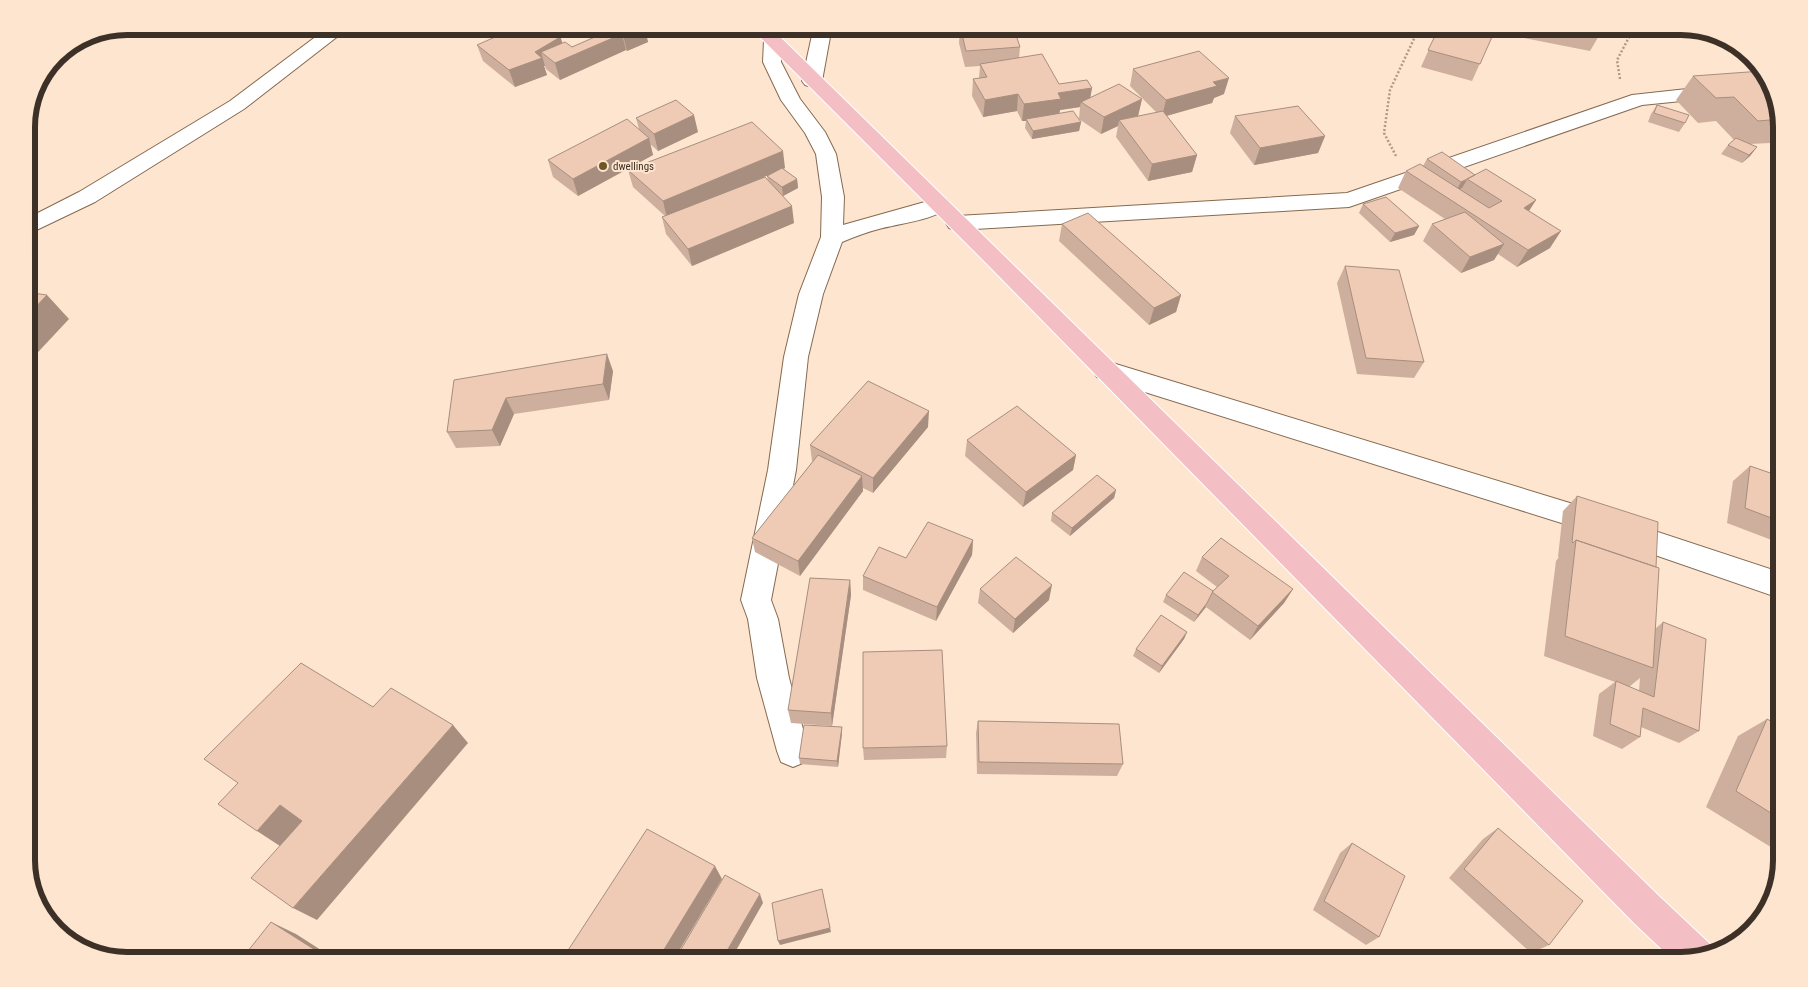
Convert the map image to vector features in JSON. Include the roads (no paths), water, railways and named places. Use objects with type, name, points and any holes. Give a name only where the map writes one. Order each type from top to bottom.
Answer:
[{"type":"main road","points":[[767,35],[1640,903],[1691,951]]},
{"type":"street","points":[[35,224],[87,198],[237,105],[330,35]]},
{"type":"street","points":[[765,35],[772,62],[791,100],[815,132],[826,154],[833,197],[832,237],[811,294],[796,357],[782,470],[756,600],[763,619],[773,678],[793,751]]},
{"type":"street","points":[[812,81],[821,35]]},
{"type":"street","points":[[832,237],[872,223],[917,213],[948,214],[1349,200],[1639,99],[1764,87]]},
{"type":"street","points":[[1106,370],[1574,516],[1773,583]]},
{"type":"place","name":"dwellings","points":[[603,166]]}]
